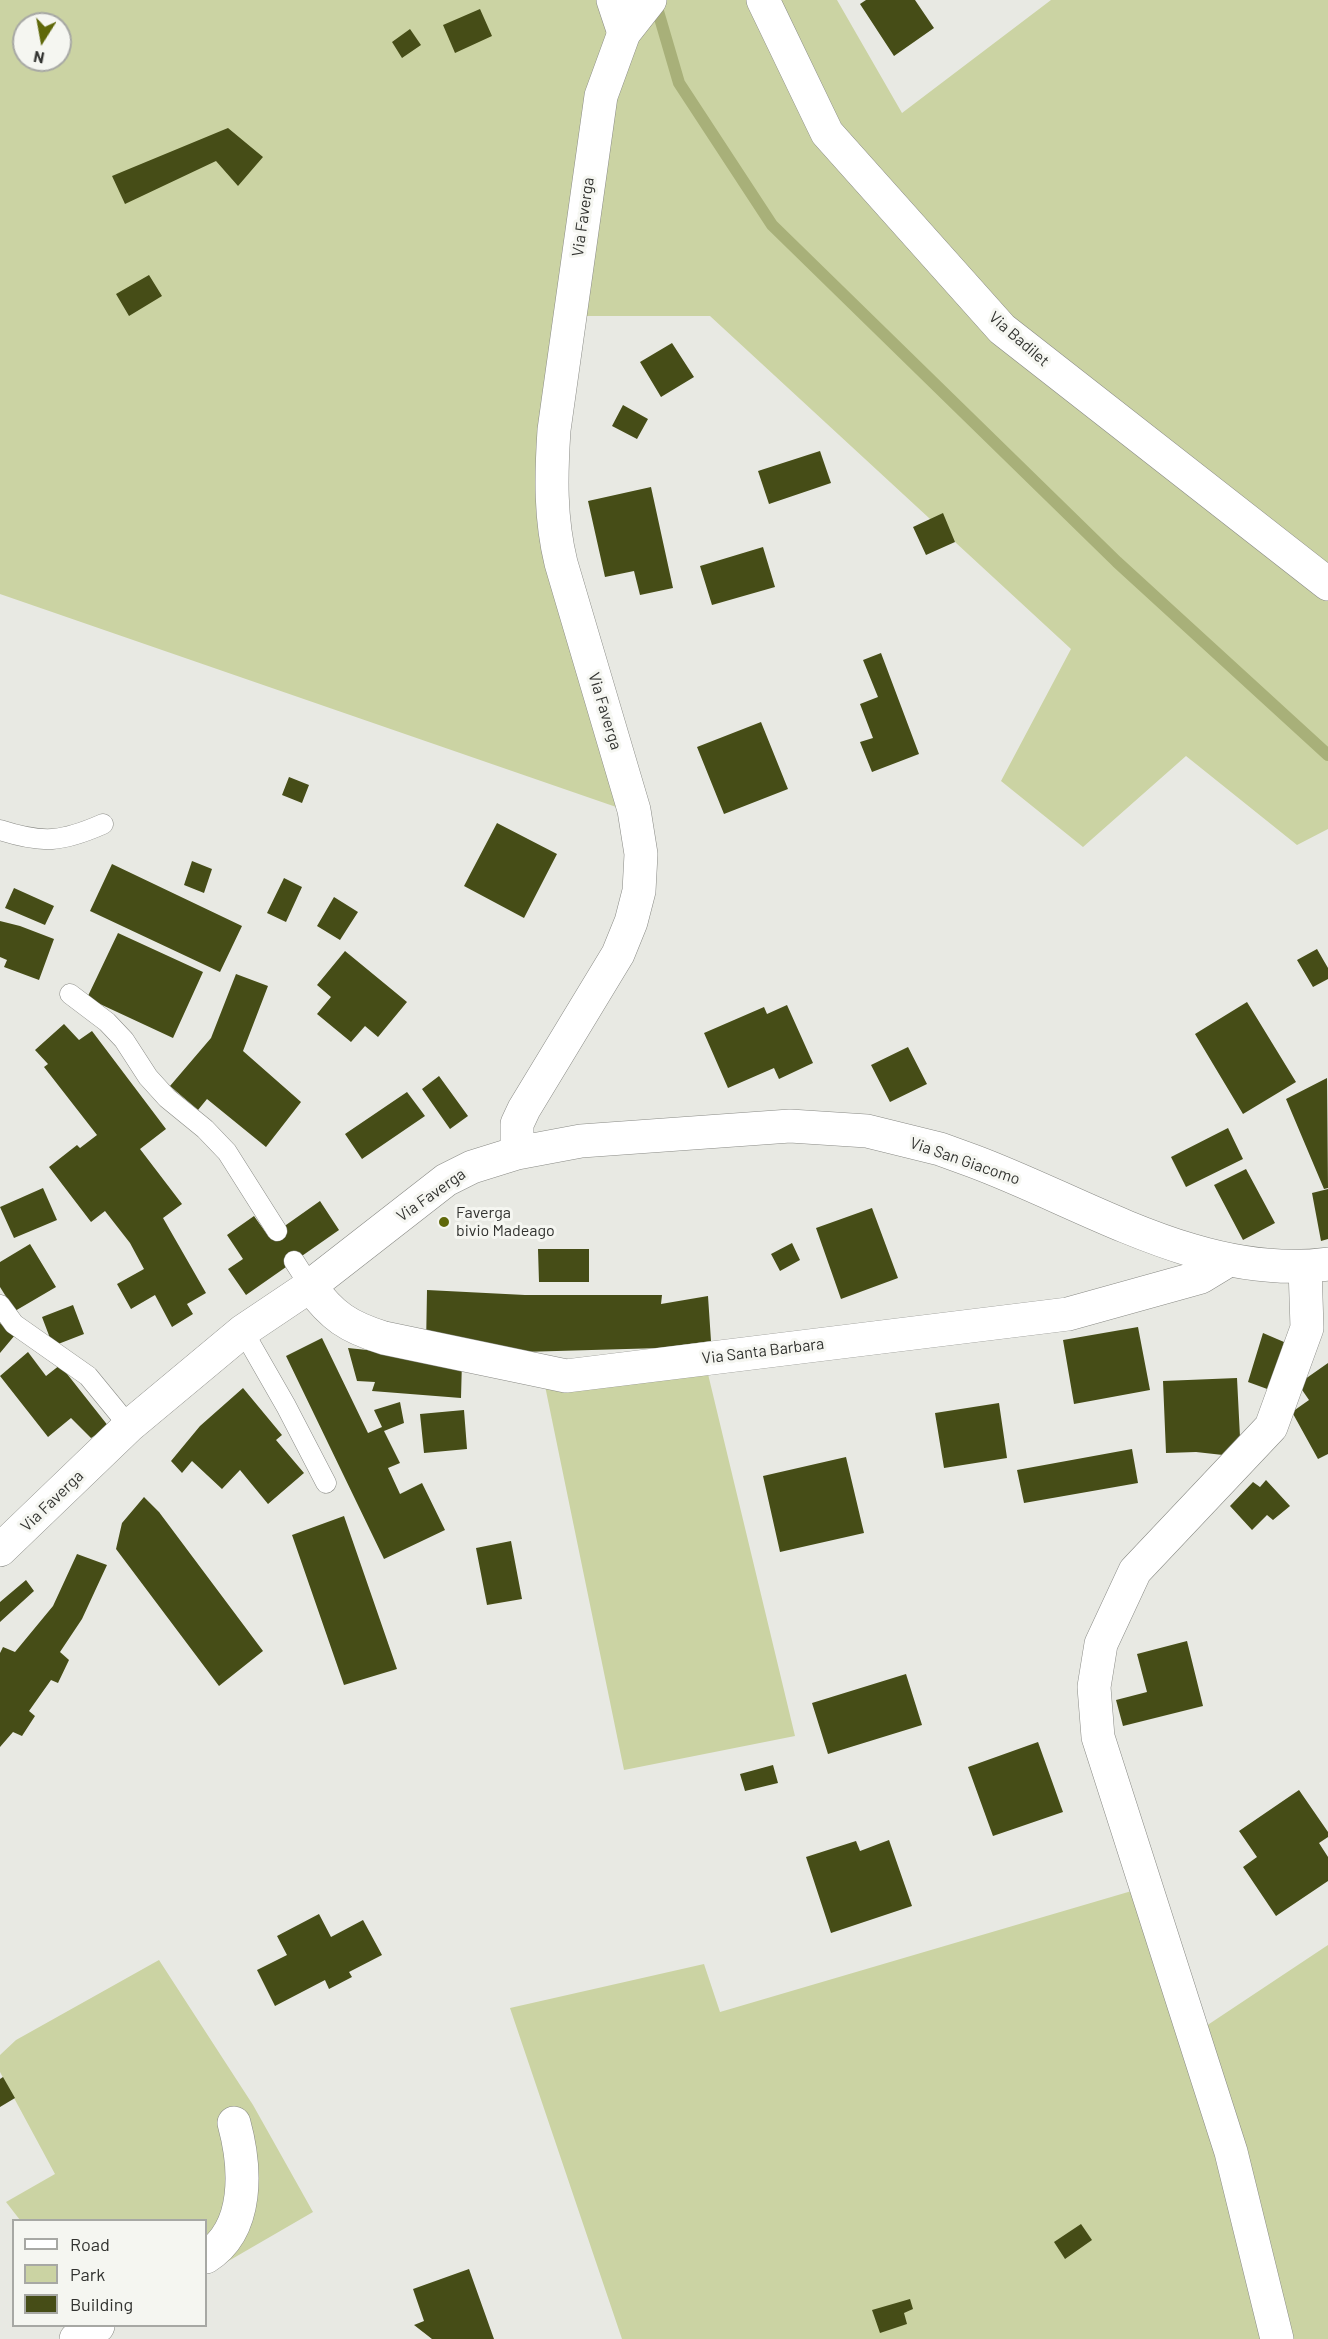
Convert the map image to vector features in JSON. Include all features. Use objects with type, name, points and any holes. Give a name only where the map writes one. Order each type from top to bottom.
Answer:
[{"type":"street","points":[[613,0],[624,33]]},
{"type":"street","name":"Via Faverga","points":[[0,1550],[129,1426],[243,1331],[302,1274],[446,1180],[494,1158],[518,1152],[517,1124],[524,1109],[618,954],[631,922],[639,891],[640,854],[636,820],[561,563],[554,532],[550,484],[554,430],[601,96],[624,33],[650,0]]},
{"type":"street","name":"Via Badilet","points":[[763,0],[827,133],[1002,329],[1328,584]]},
{"type":"street","name":"Via San Giacomo","points":[[518,1152],[593,1140],[755,1129],[820,1127],[867,1131],[940,1149],[1000,1171],[1165,1240],[1229,1260],[1280,1267],[1317,1266]]},
{"type":"street","name":"Via Santa Barbara","points":[[302,1274],[325,1306],[342,1322],[361,1331],[384,1338],[566,1376],[1068,1314],[1202,1277],[1229,1260]]},
{"type":"street","points":[[1277,2339],[1230,2152],[1098,1737],[1094,1687],[1101,1644],[1135,1571],[1271,1426],[1307,1328],[1317,1266]]},
{"type":"street","points":[[207,2256],[226,2240],[240,2204],[242,2151],[234,2123]]},
{"type":"street","points":[[76,2339],[95,2327]]},
{"type":"lane","points":[[0,830],[23,837],[51,841],[69,839],[103,824]]},
{"type":"lane","points":[[70,994],[107,1022],[124,1040],[148,1077],[167,1098],[227,1152],[278,1231]]},
{"type":"lane","points":[[0,1305],[14,1324],[88,1376],[129,1426]]},
{"type":"lane","points":[[243,1331],[326,1483]]},
{"type":"green space","points":[[0,0],[837,0],[902,113],[1051,0],[1328,0],[1328,829],[1297,845],[1186,756],[1083,847],[1001,781],[1071,649],[710,316],[581,316],[559,473],[578,587],[648,818],[0,594]]},
{"type":"green space","points":[[702,1349],[795,1736],[624,1770],[544,1381]]},
{"type":"green space","points":[[1135,1890],[1185,2040],[1328,1945],[1328,2339],[622,2339],[510,2008],[704,1964],[720,2012]]},
{"type":"green space","points":[[159,1960],[253,2105],[313,2212],[207,2273],[207,2219],[19,2219],[6,2202],[55,2174],[0,2072],[0,2055],[16,2040]]},
{"type":"building","points":[[866,0],[915,0],[934,28],[894,56],[860,4]]},
{"type":"building","points":[[480,9],[492,36],[455,53],[443,25]]},
{"type":"building","points":[[410,29],[421,45],[402,58],[392,42]]},
{"type":"building","points":[[228,128],[263,157],[238,186],[216,161],[125,204],[112,176]]},
{"type":"building","points":[[149,275],[162,296],[129,316],[116,294]]},
{"type":"building","points":[[672,343],[694,377],[661,397],[640,362]]},
{"type":"building","points":[[623,405],[648,419],[637,439],[612,426]]},
{"type":"building","points":[[820,451],[831,483],[769,504],[758,471]]},
{"type":"building","points":[[651,487],[673,588],[640,595],[634,571],[605,577],[588,501]]},
{"type":"building","points":[[943,513],[955,542],[926,555],[913,527]]},
{"type":"building","points":[[763,547],[775,587],[712,605],[700,566]]},
{"type":"building","points":[[881,653],[919,754],[872,772],[860,742],[873,738],[860,704],[878,697],[863,660]]},
{"type":"building","points":[[761,722],[788,789],[724,814],[697,747]]},
{"type":"building","points":[[289,777],[309,785],[302,803],[282,795]]},
{"type":"building","points":[[497,823],[557,854],[524,918],[464,886]]},
{"type":"building","points":[[192,861],[212,869],[204,893],[184,885]]},
{"type":"building","points":[[112,864],[242,926],[220,972],[90,911]]},
{"type":"building","points":[[284,878],[302,887],[286,922],[267,913]]},
{"type":"building","points":[[14,888],[54,906],[45,925],[5,908]]},
{"type":"building","points":[[334,897],[358,912],[340,940],[317,926]]},
{"type":"building","points":[[0,921],[54,939],[39,980],[4,967],[7,960],[0,957]]},
{"type":"building","points":[[118,933],[203,972],[173,1038],[87,998]]},
{"type":"building","points":[[1317,949],[1328,968],[1328,979],[1313,987],[1297,960]]},
{"type":"building","points":[[345,951],[407,1002],[378,1037],[365,1026],[351,1042],[317,1014],[331,997],[317,985]]},
{"type":"building","points":[[236,974],[268,986],[243,1051],[301,1102],[266,1147],[207,1099],[198,1110],[170,1086],[211,1038]]},
{"type":"building","points":[[1247,1002],[1296,1082],[1243,1114],[1195,1034]]},
{"type":"building","points":[[787,1005],[813,1063],[779,1079],[774,1068],[728,1088],[704,1033],[764,1007],[767,1014]]},
{"type":"building","points":[[64,1024],[79,1040],[92,1031],[166,1129],[140,1149],[182,1204],[163,1218],[206,1293],[187,1304],[193,1314],[172,1327],[155,1295],[131,1309],[117,1284],[144,1269],[130,1243],[105,1211],[91,1222],[49,1167],[77,1145],[80,1148],[97,1135],[44,1067],[48,1064],[35,1050]]},
{"type":"building","points":[[908,1047],[927,1084],[890,1102],[871,1065]]},
{"type":"building","points":[[439,1076],[468,1116],[450,1129],[422,1089]]},
{"type":"building","points":[[1327,1078],[1328,1188],[1324,1189],[1286,1099]]},
{"type":"building","points":[[407,1092],[425,1116],[362,1159],[345,1134]]},
{"type":"building","points":[[1228,1128],[1243,1159],[1186,1187],[1171,1157]]},
{"type":"building","points":[[1246,1169],[1275,1223],[1243,1240],[1214,1185]]},
{"type":"building","points":[[43,1188],[57,1220],[14,1238],[0,1207]]},
{"type":"building","points":[[1328,1189],[1328,1239],[1321,1241],[1312,1193]]},
{"type":"building","points":[[320,1201],[339,1230],[246,1295],[228,1269],[243,1259],[227,1235],[254,1216],[269,1237]]},
{"type":"building","points":[[872,1208],[898,1278],[841,1299],[816,1228]]},
{"type":"building","points":[[792,1243],[800,1260],[780,1271],[771,1254]]},
{"type":"building","points":[[30,1244],[56,1287],[15,1311],[0,1287],[0,1262]]},
{"type":"building","points":[[538,1249],[589,1249],[589,1282],[539,1282]]},
{"type":"building","points":[[427,1290],[525,1295],[662,1295],[661,1304],[708,1296],[711,1341],[661,1348],[522,1352],[426,1347]]},
{"type":"building","points":[[73,1305],[84,1334],[53,1346],[42,1317]]},
{"type":"building","points":[[0,1323],[15,1335],[0,1353]]},
{"type":"building","points":[[1138,1327],[1150,1390],[1074,1404],[1063,1340]]},
{"type":"building","points":[[1263,1333],[1284,1342],[1270,1390],[1248,1382]]},
{"type":"building","points":[[322,1338],[368,1433],[382,1427],[374,1410],[400,1402],[404,1423],[384,1431],[400,1463],[388,1468],[400,1494],[422,1483],[445,1530],[384,1559],[286,1356]]},
{"type":"building","points":[[348,1348],[462,1360],[461,1398],[372,1391],[375,1382],[357,1381]]},
{"type":"building","points":[[28,1352],[46,1376],[60,1365],[109,1427],[91,1438],[71,1418],[48,1437],[0,1376]]},
{"type":"building","points":[[1328,1363],[1328,1454],[1318,1459],[1292,1412],[1309,1400],[1298,1384]]},
{"type":"building","points":[[1237,1378],[1241,1457],[1196,1452],[1166,1453],[1163,1381]]},
{"type":"building","points":[[243,1388],[282,1435],[276,1440],[304,1473],[268,1504],[240,1470],[222,1489],[192,1461],[182,1473],[171,1461],[200,1426]]},
{"type":"building","points":[[999,1403],[1007,1458],[944,1468],[935,1413]]},
{"type":"building","points":[[464,1410],[467,1449],[424,1453],[420,1414]]},
{"type":"building","points":[[1132,1449],[1138,1483],[1024,1503],[1017,1470]]},
{"type":"building","points":[[846,1457],[864,1533],[780,1552],[763,1476]]},
{"type":"building","points":[[1266,1480],[1290,1506],[1273,1520],[1267,1515],[1252,1530],[1230,1506],[1253,1482],[1260,1487]]},
{"type":"building","points":[[144,1497],[159,1512],[263,1651],[219,1686],[116,1549],[122,1523]]},
{"type":"building","points":[[344,1516],[397,1669],[344,1685],[292,1535]]},
{"type":"building","points":[[511,1541],[522,1599],[487,1605],[476,1548]]},
{"type":"building","points":[[77,1554],[107,1565],[82,1619],[60,1652],[69,1660],[58,1683],[51,1680],[29,1711],[35,1716],[22,1736],[13,1732],[0,1747],[0,1653],[3,1647],[15,1652],[53,1606]]},
{"type":"building","points":[[26,1580],[34,1591],[0,1622],[0,1602]]},
{"type":"building","points":[[1187,1641],[1203,1706],[1123,1726],[1116,1700],[1147,1692],[1137,1654]]},
{"type":"building","points":[[906,1674],[922,1725],[828,1754],[812,1703]]},
{"type":"building","points":[[1038,1742],[1063,1812],[993,1836],[968,1767]]},
{"type":"building","points":[[773,1765],[778,1783],[745,1791],[740,1774]]},
{"type":"building","points":[[1299,1790],[1328,1832],[1328,1837],[1319,1843],[1328,1857],[1328,1881],[1276,1916],[1243,1867],[1257,1857],[1239,1831]]},
{"type":"building","points":[[889,1840],[912,1906],[831,1933],[806,1857],[856,1841],[860,1851]]},
{"type":"building","points":[[319,1914],[331,1937],[363,1920],[382,1955],[349,1972],[352,1977],[329,1989],[325,1980],[275,2006],[257,1970],[287,1955],[277,1936]]},
{"type":"building","points":[[3,2077],[15,2098],[0,2107],[0,2079]]},
{"type":"building","points":[[1081,2224],[1092,2240],[1065,2259],[1054,2242]]},
{"type":"building","points":[[469,2269],[494,2339],[432,2339],[414,2325],[424,2321],[413,2289]]},
{"type":"building","points":[[910,2299],[913,2309],[904,2313],[907,2324],[880,2333],[872,2310]]},
{"type":"waterway","points":[[655,1],[679,83],[772,225],[1117,562],[1328,755]]},
{"type":"place","name":"Faverga bivio Madeago","points":[[444,1222]]}]
